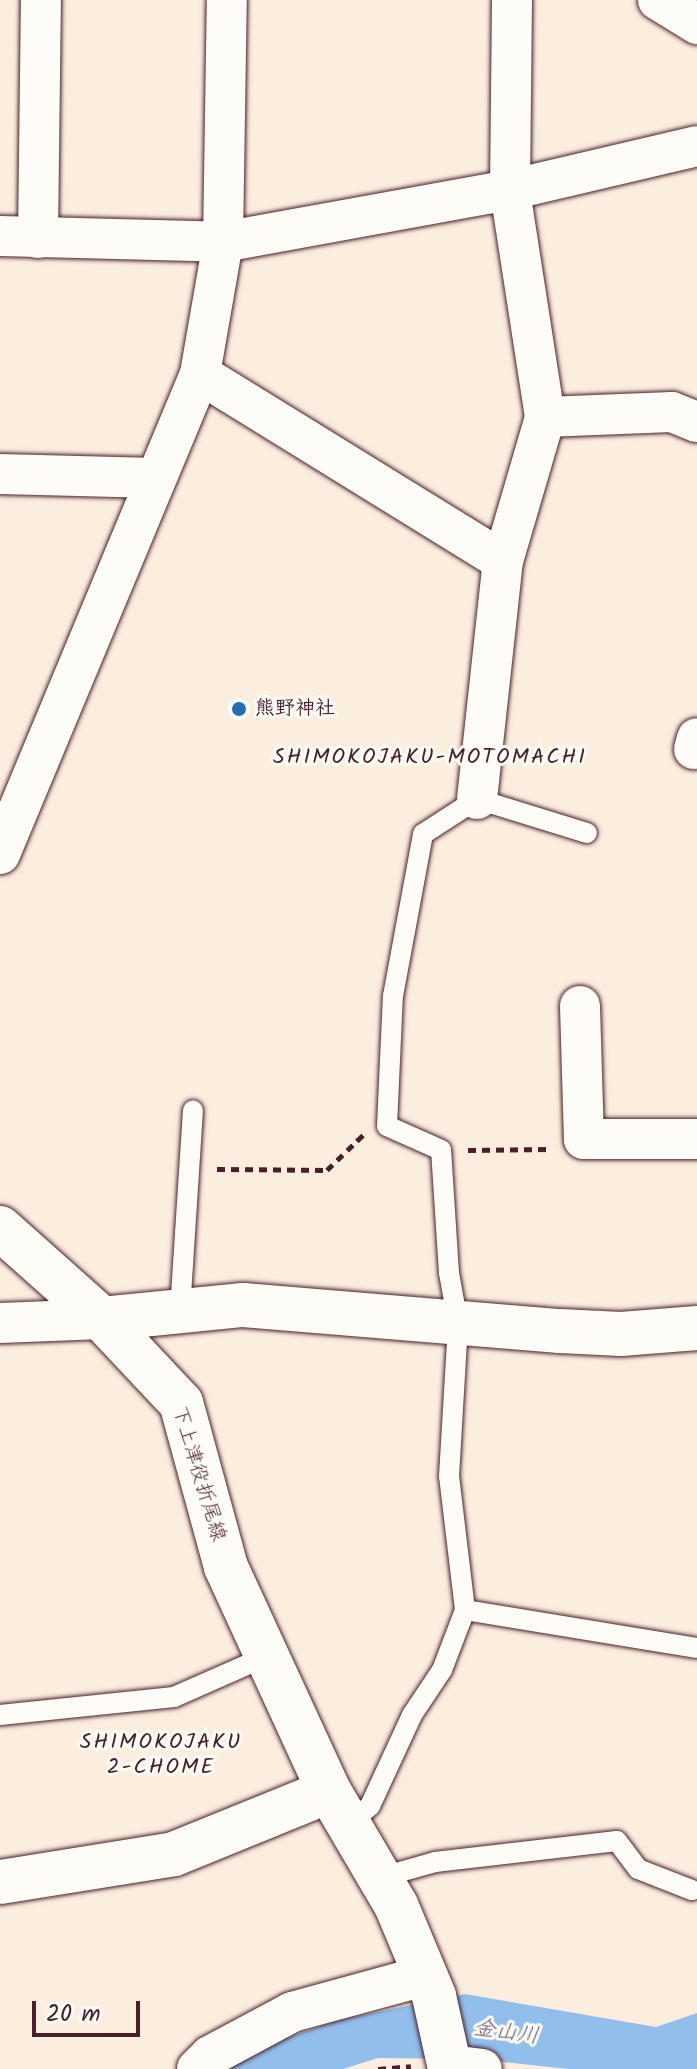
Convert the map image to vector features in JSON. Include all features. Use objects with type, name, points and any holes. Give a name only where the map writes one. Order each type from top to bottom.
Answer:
[{"type":"main road","name":"下上津役折尾線","points":[[0,1228],[102,1319],[181,1403],[226,1567],[339,1807],[382,1877],[429,1986],[449,2067]]},
{"type":"main road","points":[[102,1319],[243,1305],[621,1334],[697,1328]]},
{"type":"main road","points":[[0,1882],[174,1854],[339,1807]]},
{"type":"street","points":[[41,0],[19,237],[223,242],[510,190],[697,146]]},
{"type":"street","points":[[0,854],[200,374],[223,242],[227,0]]},
{"type":"street","points":[[477,799],[503,561],[545,417],[510,190],[512,0]]},
{"type":"street","points":[[658,0],[697,24]]},
{"type":"street","points":[[200,374],[503,561]]},
{"type":"street","points":[[545,417],[672,412],[697,422]]},
{"type":"street","points":[[0,474],[156,478]]},
{"type":"street","points":[[580,1006],[584,1139],[697,1139]]},
{"type":"street","points":[[0,1323],[102,1319]]},
{"type":"street","points":[[197,2069],[210,2056],[292,2012],[429,1986]]},
{"type":"lane","points":[[339,1807],[370,1806],[412,1715],[442,1670],[465,1610],[449,1476],[458,1323],[449,1273],[441,1150],[387,1126],[393,996],[423,834],[477,799],[587,833]]},
{"type":"lane","points":[[180,1311],[193,1110]]},
{"type":"lane","points":[[465,1610],[697,1648]]},
{"type":"lane","points":[[0,1715],[174,1697],[267,1656]]},
{"type":"lane","points":[[382,1877],[435,1862],[617,1841],[638,1869],[692,1890]]},
{"type":"path","points":[[187,1169],[327,1170],[357,1136],[387,1126]]},
{"type":"path","points":[[441,1150],[568,1149],[584,1139]]},
{"type":"path","points":[[378,2069],[449,2067]]},
{"type":"water","name":"金山川","points":[[465,1994],[656,2027],[697,2013],[697,2069],[568,2069],[477,2059],[378,2058],[343,2069],[215,2069],[256,2048],[339,2020]]},
{"type":"place","name":"熊野神社","points":[[239,709]]},
{"type":"district","name":"SHIMOKOJAKU-MOTOMACHI","points":[[430,758]]},
{"type":"district","name":"SHIMOKOJAKU 2-CHOME","points":[[161,1754]]}]
